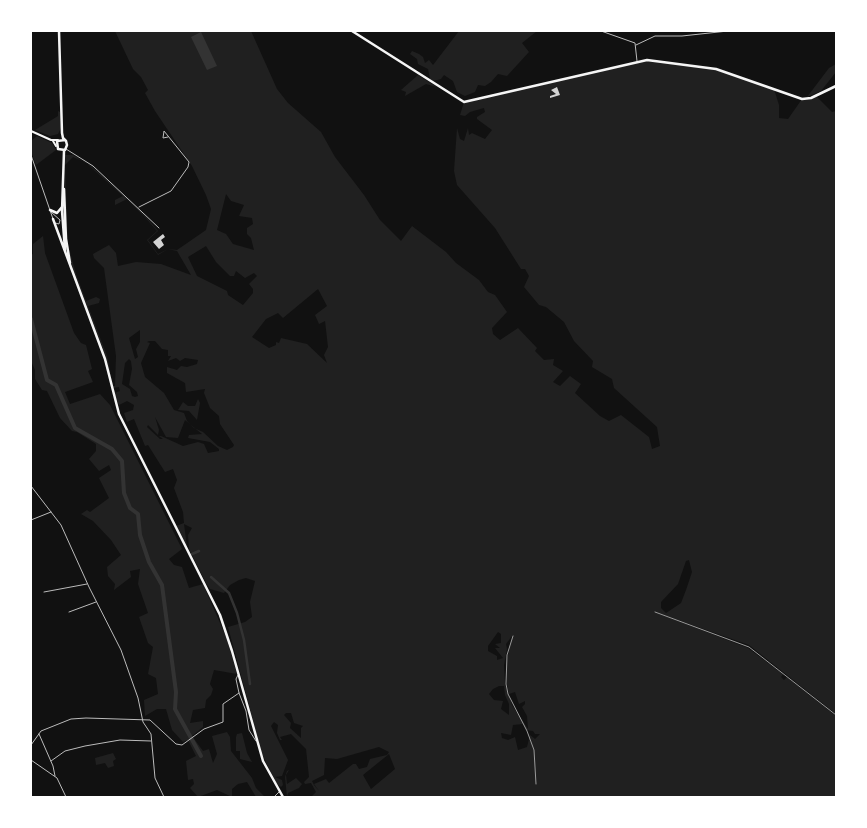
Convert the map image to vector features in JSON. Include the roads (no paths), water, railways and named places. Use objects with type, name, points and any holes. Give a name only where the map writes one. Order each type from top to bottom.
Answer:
[{"type":"main road","points":[[60,31],[62,133],[67,146],[62,156]]},
{"type":"main road","points":[[352,31],[464,102],[637,62],[655,60],[716,69],[802,99],[811,98],[836,86]]},
{"type":"main road","points":[[31,131],[51,140],[65,140]]},
{"type":"main road","points":[[56,146],[62,133]]},
{"type":"main road","points":[[51,140],[62,156],[66,239],[74,276]]},
{"type":"main road","points":[[59,150],[65,149]]},
{"type":"main road","points":[[63,177],[63,235],[67,258]]},
{"type":"main road","points":[[50,210],[57,213],[62,206]]},
{"type":"main road","points":[[53,219],[105,359],[119,414],[220,615],[263,762],[283,797]]},
{"type":"street","points":[[601,31],[624,37],[636,45]]},
{"type":"street","points":[[636,45],[655,36],[682,36],[728,31]]},
{"type":"street","points":[[636,45],[637,62]]},
{"type":"street","points":[[138,208],[171,191],[188,167],[189,162],[168,137]]},
{"type":"street","points":[[67,146],[72,152]]},
{"type":"street","points":[[65,149],[92,165],[159,228]]},
{"type":"street","points":[[31,155],[53,219],[56,224],[60,223],[59,219],[50,210]]},
{"type":"street","points":[[31,486],[61,525],[127,666],[138,698],[142,719],[150,731],[155,778],[164,797]]},
{"type":"street","points":[[31,520],[52,512]]},
{"type":"street","points":[[44,592],[87,584]]},
{"type":"street","points":[[69,612],[97,602]]},
{"type":"street","points":[[238,675],[236,679],[239,693],[247,711]]},
{"type":"street","points":[[31,745],[38,733],[76,718],[150,720],[176,744],[182,745],[204,729],[223,722],[223,704],[239,693]]},
{"type":"street","points":[[38,733],[51,761],[55,777],[66,797]]},
{"type":"street","points":[[51,761],[65,751],[85,746],[120,740],[152,741]]},
{"type":"street","points":[[31,760],[55,777]]},
{"type":"street","points":[[274,797],[274,794],[280,792]]},
{"type":"waterway","points":[[31,319],[47,380],[56,385],[75,428],[112,449],[122,461],[124,493],[130,508],[138,514],[140,535],[149,562],[162,585],[176,692],[175,709],[201,756]]},
{"type":"waterway","points":[[192,554],[199,551]]},
{"type":"waterway","points":[[211,577],[229,593],[237,613],[244,640],[250,684]]},
{"type":"railway","points":[[655,612],[749,647],[836,715]]},
{"type":"railway","points":[[513,636],[507,655],[506,684],[508,694],[527,731],[534,750],[536,784]]}]
